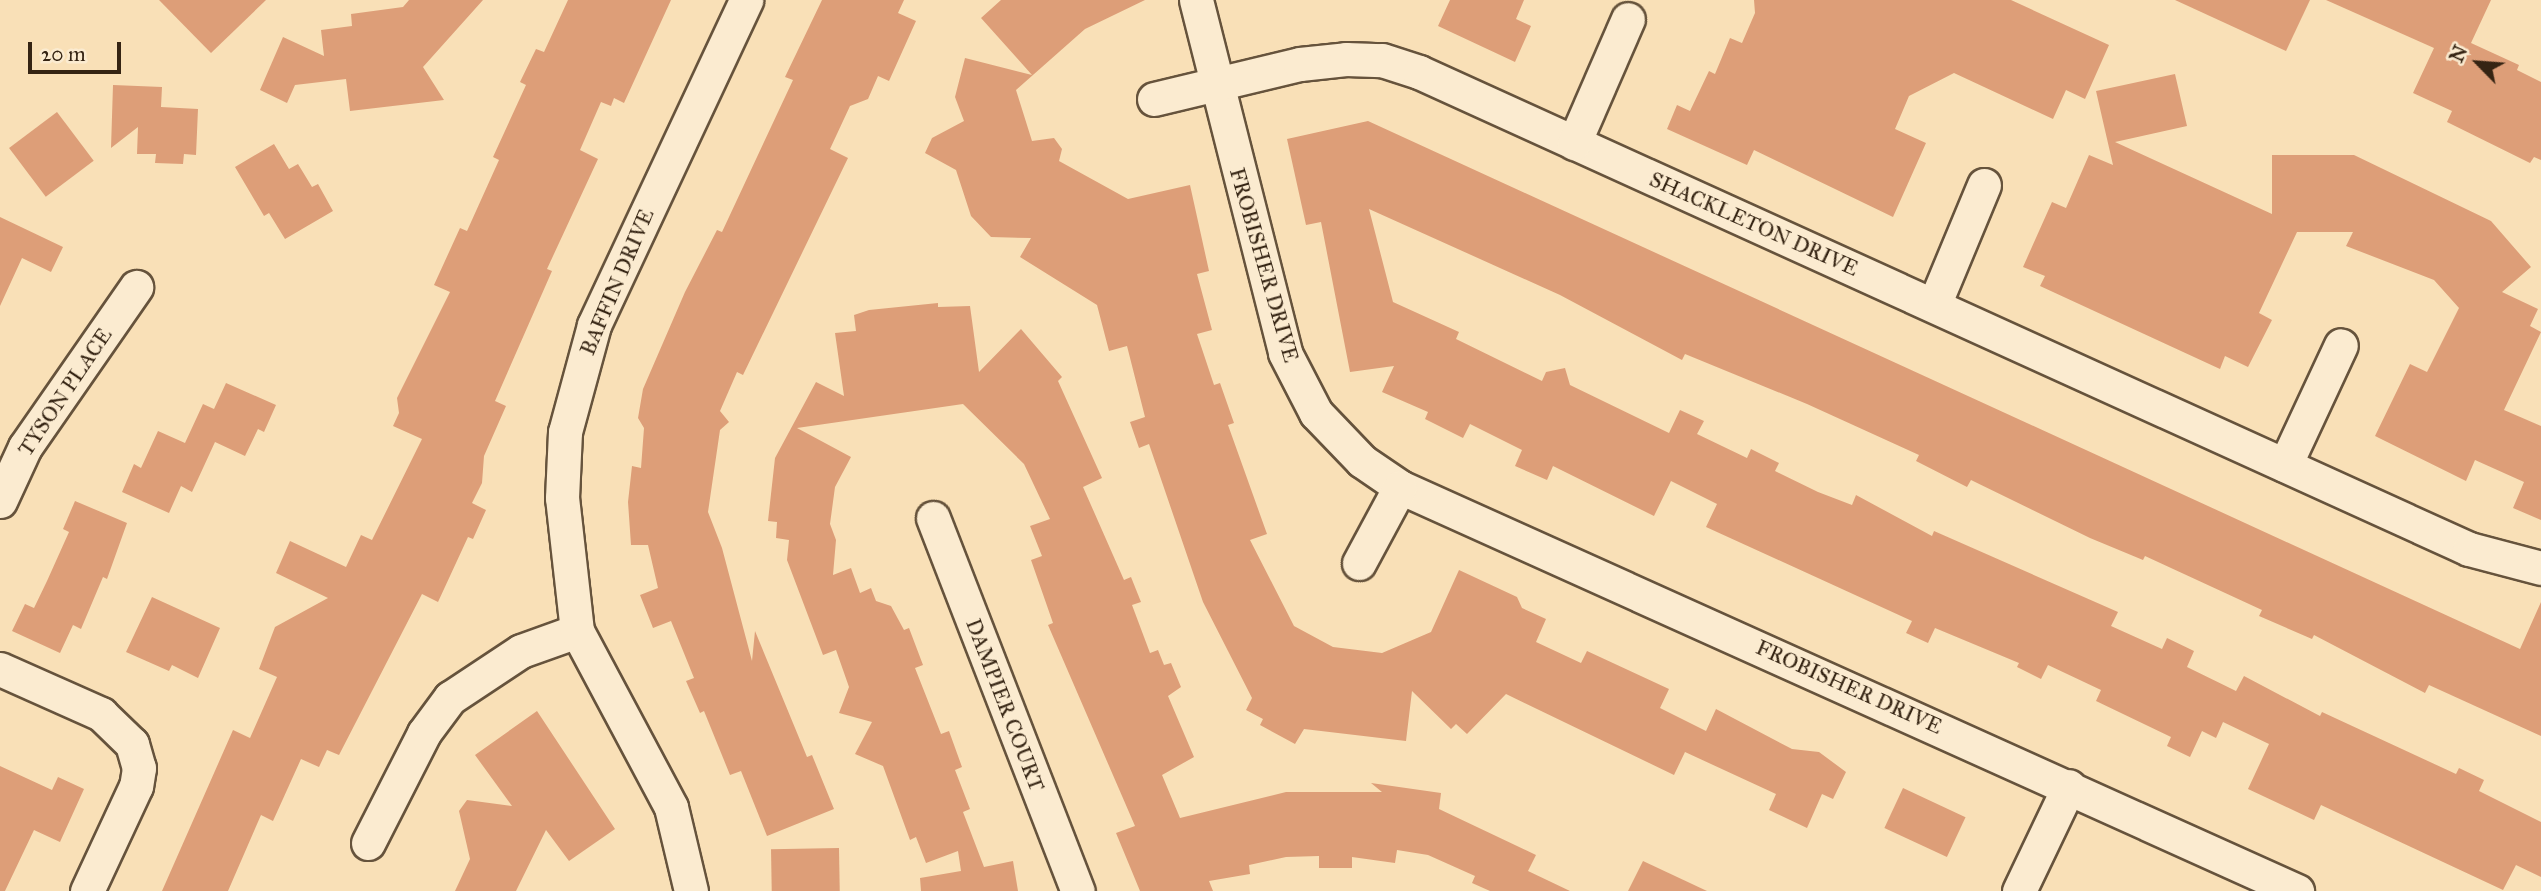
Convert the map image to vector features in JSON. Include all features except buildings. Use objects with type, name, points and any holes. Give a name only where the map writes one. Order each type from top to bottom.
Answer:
[{"type":"street","name":"BAFFIN DRIVE","points":[[691,891],[671,807],[577,631],[562,498],[565,432],[578,377],[610,290],[746,0]]},
{"type":"street","name":"FROBISHER DRIVE","points":[[1196,0],[1214,85],[1286,353],[1300,388],[1337,440],[1400,487],[2069,786],[2297,891]]},
{"type":"street","points":[[1574,143],[1628,19]]},
{"type":"street","name":"SHACKLETON DRIVE","points":[[1214,85],[1300,64],[1382,60],[1461,89],[1574,143],[2469,549],[2541,568]]},
{"type":"street","points":[[1154,99],[1214,85]]},
{"type":"street","points":[[1934,305],[1983,186]]},
{"type":"street","name":"TYSON PLACE","points":[[0,501],[25,447],[136,287]]},
{"type":"street","points":[[2285,465],[2341,345]]},
{"type":"street","points":[[1359,562],[1400,487]]},
{"type":"street","name":"DAMPIER COURT","points":[[933,518],[1078,891]]},
{"type":"street","points":[[368,843],[424,733],[450,698],[521,651],[577,631]]},
{"type":"street","points":[[0,669],[101,714],[132,744],[139,768],[136,786],[87,891]]},
{"type":"street","points":[[2019,891],[2069,786]]}]
